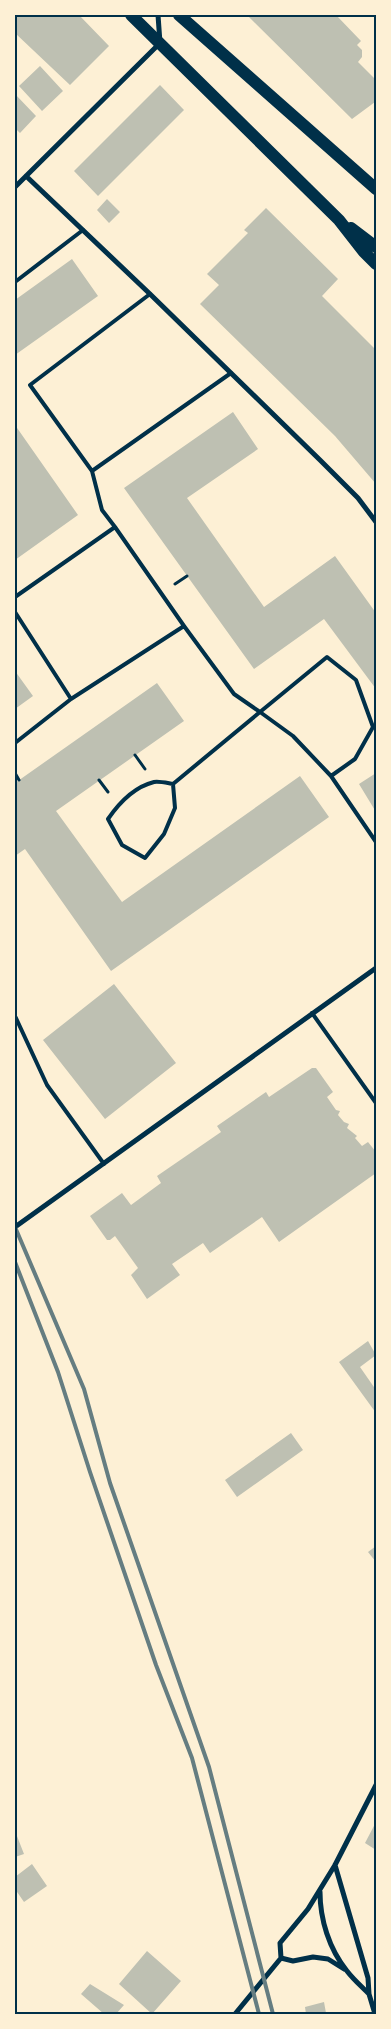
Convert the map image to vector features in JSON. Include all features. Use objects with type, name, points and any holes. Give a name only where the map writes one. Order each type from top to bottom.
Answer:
[{"type":"main road","points":[[131,15],[339,220],[376,264]]},
{"type":"main road","points":[[179,15],[376,189]]},
{"type":"main road","points":[[339,220],[376,246]]},
{"type":"street","points":[[15,188],[160,43],[158,15]]},
{"type":"street","points":[[26,176],[150,294],[346,486],[376,522]]},
{"type":"street","points":[[15,1227],[376,968]]},
{"type":"street","points":[[235,2014],[281,1958],[280,1943],[308,1909],[320,1890],[376,1785]]},
{"type":"street","points":[[334,1865],[368,1978],[369,1994],[375,2014]]},
{"type":"street","points":[[320,1890],[320,1910],[329,1940],[346,1970],[369,1994]]},
{"type":"street","points":[[281,1958],[293,1961],[313,1957],[328,1959],[346,1970]]},
{"type":"lane","points":[[15,282],[83,230]]},
{"type":"lane","points":[[150,294],[30,385],[92,471],[102,510],[234,694],[292,736],[331,776],[376,842]]},
{"type":"lane","points":[[92,471],[230,373]]},
{"type":"lane","points":[[15,597],[115,527]]},
{"type":"lane","points":[[15,612],[71,699]]},
{"type":"lane","points":[[15,744],[71,699],[184,626]]},
{"type":"lane","points":[[174,784],[175,808],[164,834],[146,858],[122,845],[108,819],[118,804],[134,791],[155,782],[174,784],[327,656],[356,680],[373,727],[355,759],[331,776]]},
{"type":"lane","points":[[312,1013],[376,1103]]},
{"type":"lane","points":[[15,1016],[48,1085],[104,1164]]},
{"type":"path","points":[[15,773],[19,780]]},
{"type":"building","points":[[15,15],[79,15],[109,46],[70,85],[15,33]]},
{"type":"building","points":[[247,15],[336,15],[361,41],[357,45],[362,50],[362,57],[358,62],[376,80],[376,104],[375,102],[352,119]]},
{"type":"building","points":[[40,66],[63,91],[42,111],[19,86]]},
{"type":"building","points":[[160,85],[184,110],[98,196],[74,171]]},
{"type":"building","points":[[15,94],[36,116],[20,133],[15,128]]},
{"type":"building","points":[[107,199],[120,212],[109,223],[97,210]]},
{"type":"building","points":[[266,208],[338,279],[322,296],[376,350],[376,484],[335,436],[200,304],[219,285],[207,274],[248,233],[244,230]]},
{"type":"building","points":[[72,259],[98,296],[15,355],[15,300]]},
{"type":"building","points":[[233,412],[258,449],[187,498],[264,607],[335,556],[376,613],[376,689],[324,619],[254,669],[124,488]]},
{"type":"building","points":[[15,425],[78,515],[15,560]]},
{"type":"building","points":[[15,671],[33,696],[15,709]]},
{"type":"building","points":[[157,683],[184,721],[56,811],[122,902],[300,776],[329,817],[111,971],[25,849],[15,856],[15,783]]},
{"type":"building","points":[[376,773],[376,812],[359,784]]},
{"type":"building","points":[[114,984],[176,1063],[105,1119],[43,1040]]},
{"type":"building","points":[[312,1068],[316,1068],[333,1092],[327,1097],[336,1110],[340,1111],[338,1115],[344,1122],[349,1124],[347,1128],[357,1136],[355,1138],[362,1146],[368,1142],[376,1152],[376,1173],[279,1242],[262,1217],[210,1253],[203,1243],[172,1264],[180,1275],[147,1299],[131,1275],[138,1268],[115,1236],[107,1240],[90,1216],[122,1193],[131,1205],[161,1183],[157,1176],[221,1132],[217,1126],[266,1092],[269,1097]]},
{"type":"building","points":[[368,1341],[376,1355],[360,1367],[376,1390],[376,1413],[339,1362]]},
{"type":"building","points":[[291,1433],[303,1450],[237,1497],[225,1480]]},
{"type":"building","points":[[376,1546],[376,1562],[368,1552]]},
{"type":"building","points":[[376,1822],[376,1850],[365,1843]]},
{"type":"building","points":[[15,1831],[24,1854],[15,1857]]},
{"type":"building","points":[[32,1864],[47,1886],[24,1902],[15,1889],[15,1877]]},
{"type":"building","points":[[147,1951],[181,1981],[152,2014],[119,1984]]},
{"type":"building","points":[[90,1984],[124,2005],[116,2014],[104,2014],[81,1994]]},
{"type":"building","points":[[324,2002],[326,2013],[306,2014],[305,2007]]},
{"type":"railway","points":[[15,1227],[84,1389],[110,1483],[209,1767],[273,2014]]},
{"type":"railway","points":[[15,1262],[58,1372],[156,1665],[192,1758],[259,2014]]}]
